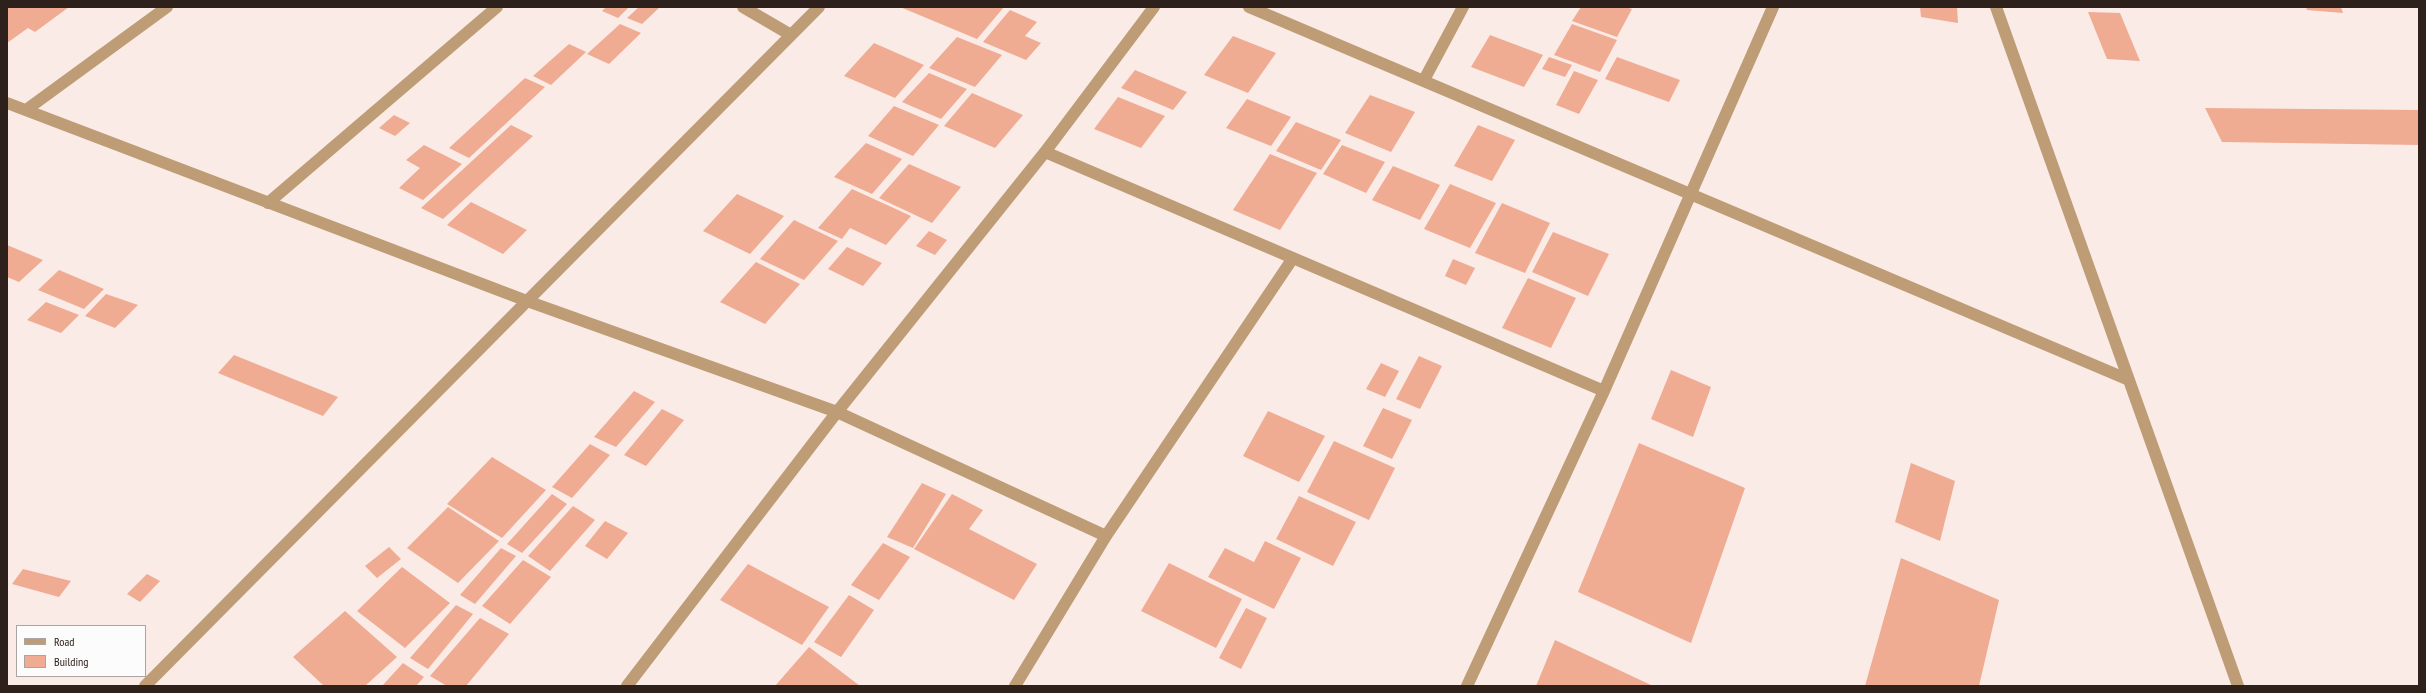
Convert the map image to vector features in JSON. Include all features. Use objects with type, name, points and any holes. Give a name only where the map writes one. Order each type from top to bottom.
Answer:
[{"type":"street","points":[[26,110],[167,7]]},
{"type":"street","points":[[268,203],[497,7]]},
{"type":"street","points":[[743,7],[791,35]]},
{"type":"street","points":[[145,686],[819,7]]},
{"type":"street","points":[[627,686],[837,412],[1045,152],[1154,7]]},
{"type":"street","points":[[1249,7],[2128,380]]},
{"type":"street","points":[[1424,80],[1463,7]]},
{"type":"street","points":[[1467,686],[1604,391],[1773,7]]},
{"type":"street","points":[[1996,7],[2238,686]]},
{"type":"street","points":[[7,103],[527,301],[837,412],[1106,536]]},
{"type":"street","points":[[1045,152],[1604,391]]},
{"type":"street","points":[[1015,686],[1106,536],[1293,258]]},
{"type":"building","points":[[69,7],[35,32],[28,28],[7,43],[7,8]]},
{"type":"building","points":[[606,7],[629,7],[618,18],[602,11]]},
{"type":"building","points":[[639,7],[660,7],[642,24],[627,18]]},
{"type":"building","points":[[900,7],[1004,7],[977,39]]},
{"type":"building","points":[[1581,7],[1626,7],[1632,9],[1617,37],[1572,21]]},
{"type":"building","points":[[1920,7],[1957,7],[1958,23],[1921,17]]},
{"type":"building","points":[[2306,7],[2341,7],[2343,13],[2307,10]]},
{"type":"building","points":[[1010,10],[1037,22],[1025,36],[1041,43],[1026,60],[983,42]]},
{"type":"building","points":[[2088,12],[2120,13],[2140,61],[2107,59]]},
{"type":"building","points":[[620,24],[641,33],[609,64],[587,54]]},
{"type":"building","points":[[1572,24],[1617,40],[1600,72],[1554,55]]},
{"type":"building","points":[[1490,35],[1543,55],[1524,87],[1471,67]]},
{"type":"building","points":[[1233,36],[1276,53],[1248,93],[1204,75]]},
{"type":"building","points":[[957,37],[1002,55],[975,87],[929,68]]},
{"type":"building","points":[[874,43],[924,65],[895,98],[844,76]]},
{"type":"building","points":[[569,44],[586,52],[551,85],[533,76]]},
{"type":"building","points":[[1549,57],[1572,65],[1565,77],[1542,69]]},
{"type":"building","points":[[1617,57],[1680,80],[1669,102],[1605,79]]},
{"type":"building","points":[[1135,70],[1187,92],[1173,110],[1121,88]]},
{"type":"building","points":[[1574,71],[1598,80],[1579,114],[1556,105]]},
{"type":"building","points":[[929,73],[967,89],[941,119],[902,102]]},
{"type":"building","points":[[525,78],[545,87],[469,158],[449,148]]},
{"type":"building","points":[[972,93],[1023,115],[995,148],[944,126]]},
{"type":"building","points":[[1370,95],[1415,112],[1391,152],[1345,133]]},
{"type":"building","points":[[1118,97],[1165,116],[1141,148],[1094,129]]},
{"type":"building","points":[[1247,99],[1291,117],[1271,146],[1226,128]]},
{"type":"building","points":[[894,106],[939,125],[913,156],[868,136]]},
{"type":"building","points":[[2205,108],[2419,110],[2419,145],[2222,142]]},
{"type":"building","points":[[394,115],[410,123],[395,136],[379,128]]},
{"type":"building","points":[[1296,122],[1341,140],[1321,170],[1276,151]]},
{"type":"building","points":[[511,125],[533,136],[443,219],[421,208]]},
{"type":"building","points":[[1478,125],[1515,140],[1492,181],[1454,166]]},
{"type":"building","points":[[866,143],[902,159],[872,194],[834,177]]},
{"type":"building","points":[[424,145],[462,164],[423,200],[399,188],[420,168],[406,160]]},
{"type":"building","points":[[1342,145],[1385,162],[1366,193],[1323,174]]},
{"type":"building","points":[[1270,154],[1317,173],[1280,230],[1233,210]]},
{"type":"building","points":[[909,164],[961,187],[932,223],[879,198]]},
{"type":"building","points":[[1393,166],[1440,185],[1420,220],[1372,200]]},
{"type":"building","points":[[1450,184],[1496,203],[1470,248],[1424,229]]},
{"type":"building","points":[[852,189],[911,216],[886,245],[850,228],[842,239],[818,228]]},
{"type":"building","points":[[737,194],[784,216],[750,254],[703,231]]},
{"type":"building","points":[[471,202],[527,230],[503,254],[447,225]]},
{"type":"building","points":[[1502,203],[1550,223],[1525,273],[1475,253]]},
{"type":"building","points":[[794,220],[838,241],[804,280],[760,259]]},
{"type":"building","points":[[929,231],[947,240],[935,255],[916,246]]},
{"type":"building","points":[[1553,232],[1609,254],[1588,296],[1532,272]]},
{"type":"building","points":[[7,245],[43,260],[19,282],[7,277]]},
{"type":"building","points":[[847,247],[882,263],[863,286],[828,269]]},
{"type":"building","points":[[1453,259],[1475,268],[1466,285],[1445,276]]},
{"type":"building","points":[[756,262],[800,284],[765,324],[720,302]]},
{"type":"building","points":[[59,270],[104,289],[84,309],[38,290]]},
{"type":"building","points":[[1528,278],[1576,298],[1551,348],[1502,328]]},
{"type":"building","points":[[106,294],[138,305],[115,328],[85,316]]},
{"type":"building","points":[[46,302],[79,315],[61,333],[27,320]]},
{"type":"building","points":[[234,355],[338,397],[323,416],[218,373]]},
{"type":"building","points":[[1419,356],[1442,366],[1420,409],[1396,399]]},
{"type":"building","points":[[1381,363],[1399,371],[1385,397],[1366,389]]},
{"type":"building","points":[[1671,370],[1711,387],[1693,437],[1651,419]]},
{"type":"building","points":[[634,391],[655,402],[616,447],[594,437]]},
{"type":"building","points":[[1383,408],[1412,420],[1392,459],[1363,446]]},
{"type":"building","points":[[662,409],[684,420],[646,466],[624,455]]},
{"type":"building","points":[[1268,411],[1325,436],[1299,482],[1243,456]]},
{"type":"building","points":[[1334,441],[1395,468],[1369,520],[1307,492]]},
{"type":"building","points":[[1639,443],[1745,488],[1691,643],[1578,592]]},
{"type":"building","points":[[590,444],[610,455],[572,498],[552,487]]},
{"type":"building","points":[[492,457],[546,490],[502,538],[447,504]]},
{"type":"building","points":[[1911,463],[1955,481],[1940,541],[1895,522]]},
{"type":"building","points":[[922,483],[946,494],[913,548],[887,537]]},
{"type":"building","points":[[552,494],[567,504],[522,553],[507,544]]},
{"type":"building","points":[[952,494],[983,510],[969,529],[1037,564],[1014,600],[914,549]]},
{"type":"building","points":[[1299,496],[1356,522],[1333,566],[1276,539]]},
{"type":"building","points":[[573,506],[595,520],[550,571],[528,556]]},
{"type":"building","points":[[448,507],[499,541],[458,583],[407,548]]},
{"type":"building","points":[[605,521],[628,533],[607,559],[585,546]]},
{"type":"building","points":[[1265,541],[1301,558],[1274,609],[1208,577],[1225,548],[1254,562]]},
{"type":"building","points":[[883,543],[910,557],[879,600],[851,585]]},
{"type":"building","points":[[389,547],[401,559],[377,578],[365,566]]},
{"type":"building","points":[[501,548],[516,556],[475,604],[460,595]]},
{"type":"building","points":[[1901,558],[1999,600],[1979,686],[1865,686]]},
{"type":"building","points":[[523,560],[551,577],[510,624],[482,606]]},
{"type":"building","points":[[1169,563],[1242,599],[1216,648],[1141,611]]},
{"type":"building","points":[[748,564],[829,607],[802,645],[720,600]]},
{"type":"building","points":[[402,567],[450,603],[405,648],[357,611]]},
{"type":"building","points":[[23,569],[71,581],[59,597],[12,584]]},
{"type":"building","points":[[147,574],[160,581],[140,602],[127,594]]},
{"type":"building","points":[[849,595],[874,610],[841,657],[814,642]]},
{"type":"building","points":[[456,605],[473,614],[428,669],[410,658]]},
{"type":"building","points":[[1246,608],[1267,618],[1241,669],[1219,658]]},
{"type":"building","points":[[345,611],[397,657],[365,686],[324,686],[293,657]]},
{"type":"building","points":[[480,618],[509,634],[466,686],[447,686],[430,676]]},
{"type":"building","points":[[1555,640],[1653,686],[1536,686]]},
{"type":"building","points":[[809,647],[860,686],[775,686]]},
{"type":"building","points":[[403,663],[424,677],[416,686],[382,686]]}]
